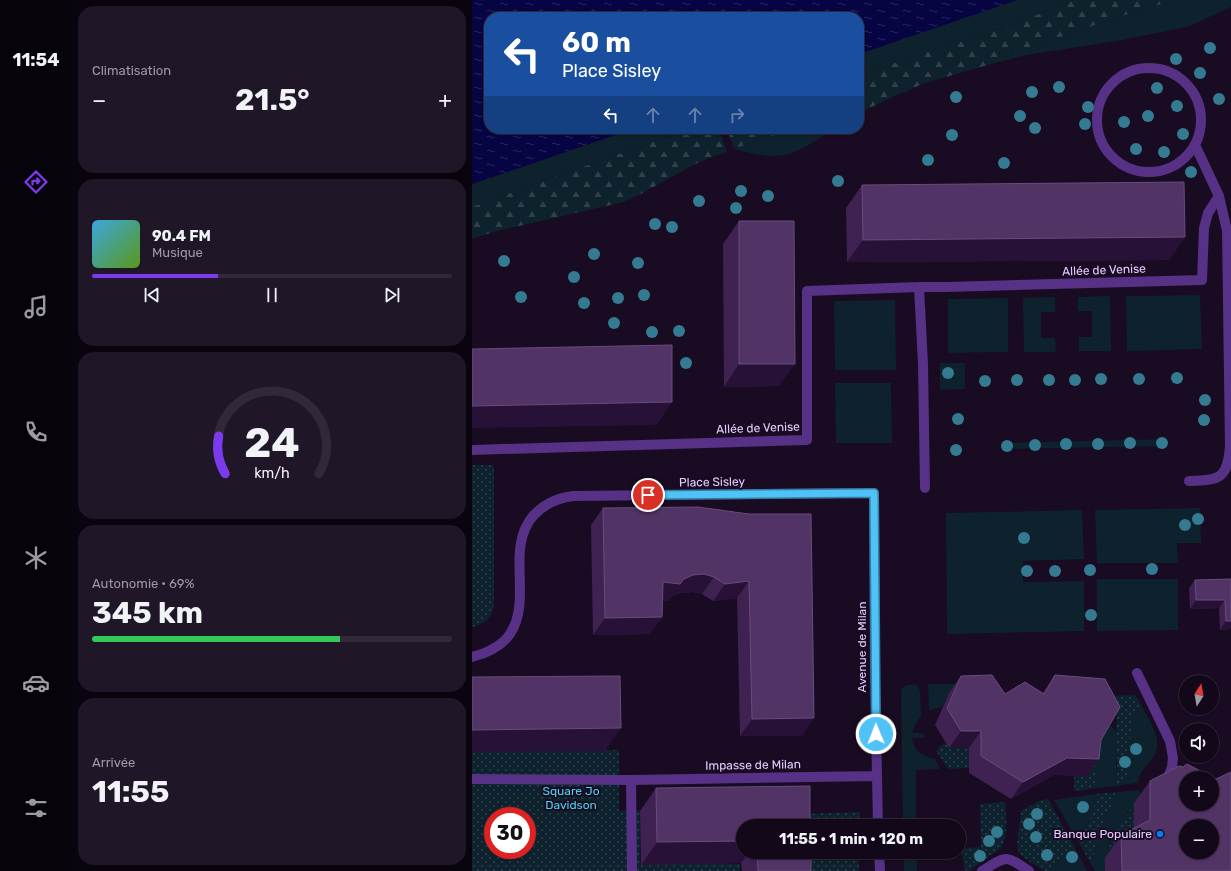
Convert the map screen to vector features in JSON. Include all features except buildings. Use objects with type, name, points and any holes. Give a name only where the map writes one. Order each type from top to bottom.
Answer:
[{"type":"street","points":[[1190,481],[1208,481],[1216,479],[1221,475],[1226,468],[1230,447],[1227,231],[1219,196],[1195,145],[1202,125],[1202,114],[1195,94],[1189,85],[1172,73],[1157,68],[1141,68],[1131,71],[1117,78],[1106,89],[1099,103],[1096,118],[1098,134],[1104,148],[1115,160],[1128,168],[1143,172],[1159,172],[1173,167],[1186,158],[1195,145]]},
{"type":"street","name":"Allée de Venise","points":[[472,450],[808,440],[807,291],[1202,280],[1204,228],[1208,213],[1219,196]]},
{"type":"street","points":[[919,287],[923,364],[925,488]]},
{"type":"street","name":"Place Sisley","points":[[472,657],[482,655],[493,650],[510,634],[519,609],[520,547],[523,535],[529,522],[537,512],[553,501],[573,496],[874,493]]},
{"type":"street","name":"Avenue de Milan","points":[[874,493],[876,776],[878,819]]},
{"type":"street","points":[[1137,673],[1170,741],[1173,758],[1172,767],[1166,783]]},
{"type":"street","name":"Impasse de Milan","points":[[472,779],[631,780],[876,776]]},
{"type":"street","points":[[631,780],[632,871]]},
{"type":"street","points":[[982,871],[1002,859],[1008,858],[1014,860],[1029,871]]},
{"type":"street","points":[[879,859],[880,871]]},
{"type":"green space","points":[[1017,0],[1074,0],[1015,24],[864,74],[864,52]]},
{"type":"green space","points":[[1074,0],[1175,0],[1018,51],[995,63],[925,83],[864,111],[864,74],[1015,24]]},
{"type":"green space","points":[[1175,0],[1231,0],[1231,7],[1190,26],[1117,41],[1027,55],[995,63],[1018,51]]},
{"type":"green space","points":[[618,134],[676,134],[472,207],[472,184]]},
{"type":"green space","points":[[676,134],[721,134],[727,152],[713,156],[687,168],[624,202],[497,231],[472,239],[472,207]]},
{"type":"green space","points":[[729,134],[780,134],[764,138],[734,149]]},
{"type":"green space","points":[[780,134],[825,134],[798,151],[782,155],[774,156],[754,154],[734,149]]},
{"type":"green space","points":[[1200,295],[1202,349],[1127,351],[1126,296]]},
{"type":"green space","points":[[1110,296],[1111,351],[1079,351],[1079,337],[1092,337],[1092,311],[1078,311],[1078,297]]},
{"type":"green space","points":[[1055,297],[1055,312],[1041,312],[1041,338],[1055,338],[1056,352],[1024,352],[1023,298]]},
{"type":"green space","points":[[1008,298],[1008,352],[948,353],[948,299]]},
{"type":"green space","points":[[895,300],[896,370],[835,370],[834,301]]},
{"type":"green space","points":[[940,363],[965,363],[965,389],[940,390]]},
{"type":"green space","points":[[835,383],[891,383],[892,443],[836,443]]},
{"type":"green space","points":[[1166,439],[1166,446],[1004,449],[1003,443]]},
{"type":"green space","points":[[472,465],[494,465],[494,606],[491,615],[486,621],[472,627]]},
{"type":"green space","points":[[1200,508],[1201,543],[1177,543],[1178,563],[1097,563],[1095,510]]},
{"type":"green space","points":[[1082,510],[1084,559],[1023,561],[1023,582],[1084,581],[1084,631],[947,634],[946,513]]},
{"type":"green space","points":[[1097,579],[1178,579],[1178,630],[1097,631]]},
{"type":"green space","points":[[928,684],[962,684],[949,693],[943,706],[929,711]]},
{"type":"green space","points":[[907,685],[918,686],[920,691],[921,714],[923,713],[915,725],[912,733],[923,733],[925,738],[912,738],[913,743],[920,753],[935,759],[940,769],[916,770],[916,819],[903,819],[902,688]]},
{"type":"green space","points":[[1135,695],[1141,704],[1135,712],[1132,720],[1127,776],[1122,785],[1117,786],[1117,716],[1106,696]]},
{"type":"green space","points":[[1141,704],[1155,731],[1157,738],[1156,752],[1141,773],[1138,783],[1122,785],[1127,776],[1132,720],[1135,712]]},
{"type":"green space","points":[[1108,724],[1116,730],[1117,734],[1117,786],[1097,788],[1097,760],[1100,739]]},
{"type":"green space","points":[[946,743],[950,748],[969,748],[969,768],[948,769],[936,751],[940,746]]},
{"type":"green space","name":"Square Jo Davidson","points":[[619,750],[619,811],[640,810],[640,863],[740,864],[740,871],[472,871],[472,752]]},
{"type":"green space","points":[[1097,760],[1097,788],[1074,791],[1074,776]]},
{"type":"green space","points":[[1139,790],[1143,799],[1126,813],[1116,830],[1109,844],[1105,858],[1105,871],[1095,871],[1091,864],[1105,819],[1114,800],[1115,792]]},
{"type":"green space","points":[[1115,792],[1114,800],[1105,819],[1091,864],[1076,838],[1084,830],[1090,819],[1094,806],[1095,794]]},
{"type":"green space","points":[[1095,794],[1094,806],[1090,819],[1084,830],[1076,838],[1054,800]]},
{"type":"green space","points":[[1048,799],[1075,848],[1052,871],[1045,871],[1027,860],[1019,853],[1017,845],[1021,811],[1041,800]]},
{"type":"green space","points":[[1005,802],[1006,832],[1004,843],[1001,848],[969,871],[965,870],[963,859],[966,859],[966,848],[981,847],[980,804]]},
{"type":"green space","points":[[1134,806],[1134,843],[1105,858],[1119,823]]},
{"type":"green space","points":[[860,812],[860,819],[799,819],[799,814]]},
{"type":"green space","points":[[1075,848],[1087,871],[1052,871]]},
{"type":"green space","points":[[800,859],[859,859],[859,871],[800,871]]},
{"type":"green space","points":[[904,859],[917,859],[917,871],[904,871]]},
{"type":"water","points":[[472,0],[1017,0],[864,52],[864,12],[484,12],[484,134],[618,134],[472,184]]},
{"type":"place","name":"Banque Populaire","points":[[1160,834]]},
{"type":"route","points":[[648,495],[874,493],[876,734]]}]
